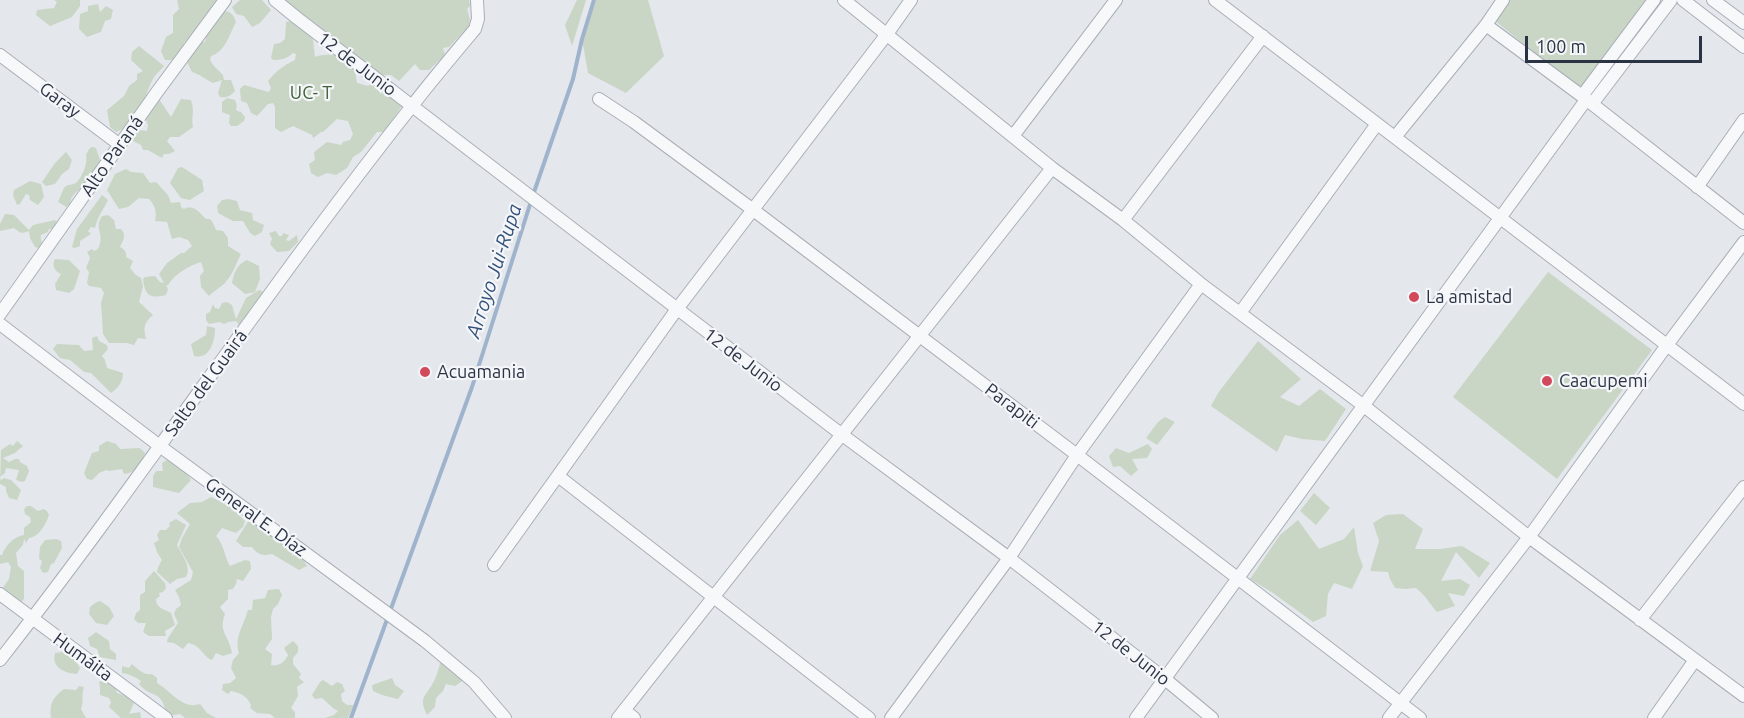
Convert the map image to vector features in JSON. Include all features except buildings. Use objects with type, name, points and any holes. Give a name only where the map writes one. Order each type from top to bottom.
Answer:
[{"type":"street","name":"Alto Paraná","points":[[0,314],[225,0]]},
{"type":"street","name":"12 de Junio","points":[[275,0],[841,434],[1009,558],[1212,718]]},
{"type":"street","points":[[844,0],[1052,168],[1123,220],[1201,284],[1364,406],[1529,537],[1744,696]]},
{"type":"street","points":[[494,566],[677,309],[911,0]]},
{"type":"street","points":[[1013,136],[1116,0]]},
{"type":"street","points":[[1215,0],[1744,404]]},
{"type":"street","points":[[1395,137],[1486,25],[1503,0]]},
{"type":"street","points":[[1136,718],[1501,218],[1654,0]]},
{"type":"street","points":[[1586,100],[1671,0]]},
{"type":"street","points":[[1683,0],[1744,47]]},
{"type":"street","points":[[1713,0],[1744,23]]},
{"type":"street","name":"Salto del Guairá","points":[[0,660],[161,447],[290,267],[411,106],[475,29],[478,5]]},
{"type":"street","points":[[1486,25],[1744,224]]},
{"type":"street","points":[[1123,220],[1263,36]]},
{"type":"street","name":"Garay","points":[[0,55],[120,145]]},
{"type":"street","name":"Parapiti","points":[[599,99],[752,209],[1077,455],[1409,713]]},
{"type":"street","points":[[1697,187],[1744,120]]},
{"type":"street","points":[[1240,313],[1377,124]]},
{"type":"street","points":[[625,716],[841,434],[1052,168]]},
{"type":"street","points":[[1389,718],[1409,713],[1529,537],[1744,242]]},
{"type":"street","points":[[891,718],[1009,558],[1077,455],[1201,284]]},
{"type":"street","name":"General E. Díaz","points":[[0,324],[161,447],[425,641],[474,682],[505,718]]},
{"type":"street","points":[[558,476],[869,718]]},
{"type":"street","points":[[1640,620],[1744,487]]},
{"type":"street","name":"Humáita","points":[[0,594],[166,718]]},
{"type":"street","points":[[1654,718],[1695,660]]},
{"type":"green space","points":[[54,0],[80,0],[80,6],[72,17],[50,26],[36,15],[37,10],[54,8],[57,2]]},
{"type":"green space","points":[[177,0],[220,0],[194,40],[184,42],[187,50],[177,60],[165,60],[161,51],[166,37],[173,33],[173,15],[179,9]]},
{"type":"green space","points":[[240,0],[262,0],[271,10],[260,23],[252,27],[244,16],[236,14],[232,7]]},
{"type":"green space","points":[[282,0],[469,0],[470,6],[467,9],[470,20],[468,30],[463,32],[449,47],[443,48],[445,55],[429,70],[420,70],[415,64],[399,81],[391,75],[381,75],[312,32],[315,57],[332,55],[345,59],[353,68],[357,83],[368,86],[372,83],[381,94],[384,92],[400,101],[402,106],[384,132],[377,132],[361,152],[353,157],[347,168],[336,175],[327,173],[318,177],[311,173],[309,164],[315,160],[314,152],[327,142],[341,145],[350,140],[353,134],[348,121],[337,119],[313,138],[312,135],[293,126],[281,132],[275,128],[273,103],[268,104],[257,116],[251,113],[247,103],[241,101],[240,89],[244,85],[269,92],[271,88],[268,81],[280,69],[295,60],[296,54],[293,53],[281,59],[271,58],[274,44],[285,39],[286,22],[291,21]]},
{"type":"green space","points":[[577,0],[586,0],[572,46],[565,25]]},
{"type":"green space","points":[[596,0],[648,0],[664,56],[626,93],[588,73],[582,39]]},
{"type":"green space","points":[[1501,0],[1650,0],[1582,91],[1489,16]]},
{"type":"green space","points":[[98,4],[100,12],[106,6],[113,10],[111,19],[105,21],[101,32],[87,37],[79,29],[80,14],[88,11],[88,6]]},
{"type":"green space","points":[[221,11],[231,13],[236,22],[224,46],[211,56],[210,60],[223,75],[224,80],[231,80],[235,91],[225,97],[220,97],[218,93],[222,80],[213,83],[192,72],[186,60],[199,42],[205,42],[208,30]]},
{"type":"green space","points":[[139,46],[164,66],[154,77],[137,116],[125,128],[116,132],[110,127],[107,110],[124,96],[129,86],[137,80],[137,74],[143,71],[131,60],[132,52]]},
{"type":"green space","name":"UC- T","points":[[227,98],[235,100],[237,111],[245,117],[244,121],[237,126],[231,126],[230,115],[222,112],[222,102]]},
{"type":"green space","points":[[159,99],[171,117],[181,99],[191,100],[193,108],[193,127],[179,137],[170,137],[167,141],[175,151],[164,154],[162,158],[148,150],[143,150],[141,145],[133,141],[132,134],[138,130],[147,131],[148,125],[144,115]]},
{"type":"green space","points":[[92,147],[96,148],[101,163],[66,207],[58,202],[64,188],[79,179],[86,165],[86,155]]},
{"type":"green space","points":[[66,152],[72,160],[69,169],[55,184],[46,186],[42,182]]},
{"type":"green space","points":[[182,167],[202,180],[204,191],[190,200],[181,198],[170,183],[178,168]]},
{"type":"green space","points":[[126,169],[143,173],[150,183],[156,182],[168,195],[171,203],[180,202],[184,209],[194,208],[206,219],[210,219],[216,230],[223,231],[228,238],[228,246],[241,254],[227,281],[209,296],[201,287],[200,276],[204,271],[201,262],[174,277],[166,285],[168,289],[166,295],[156,297],[147,293],[143,279],[155,276],[164,283],[159,274],[167,263],[192,246],[188,240],[179,237],[172,239],[167,222],[155,221],[155,209],[149,199],[139,198],[128,207],[119,209],[107,190],[115,174]]},
{"type":"green space","points":[[30,181],[41,184],[44,197],[38,205],[26,194],[17,205],[13,195],[14,190]]},
{"type":"green space","points":[[102,195],[108,200],[95,228],[91,227],[88,231],[91,234],[80,241],[80,246],[72,247],[77,229]]},
{"type":"green space","points":[[222,200],[237,201],[240,210],[252,213],[253,220],[264,225],[262,232],[255,236],[250,233],[243,221],[233,221],[218,213],[217,206]]},
{"type":"green space","points":[[5,214],[14,215],[29,230],[33,225],[55,220],[57,222],[53,229],[41,235],[42,245],[39,248],[35,247],[29,231],[21,232],[14,228],[0,231],[0,224]]},
{"type":"green space","points":[[108,215],[114,220],[116,229],[123,231],[124,238],[120,247],[125,251],[126,257],[133,261],[130,268],[141,278],[143,286],[139,302],[153,315],[145,326],[146,339],[138,338],[134,345],[109,343],[103,334],[101,303],[104,293],[101,288],[89,286],[87,283],[89,272],[86,268],[90,258],[87,252],[98,249],[101,239],[100,221],[102,216]]},
{"type":"green space","points":[[276,231],[279,236],[283,233],[289,235],[286,240],[289,241],[297,235],[298,242],[289,251],[277,252],[270,244],[272,239],[269,233]]},
{"type":"green space","points":[[55,259],[69,260],[80,271],[74,289],[69,293],[56,290],[55,284],[61,274],[54,268]]},
{"type":"green space","points":[[247,260],[259,266],[260,279],[255,292],[245,294],[232,283],[236,269]]},
{"type":"green space","name":"Caacupemi","points":[[1548,272],[1652,350],[1557,479],[1453,397]]},
{"type":"green space","points":[[259,290],[266,295],[243,325],[239,325],[236,321],[209,324],[206,320],[206,314],[210,312],[213,304],[219,309],[222,303],[227,302],[232,305],[236,319],[246,298]]},
{"type":"green space","points":[[207,326],[215,328],[213,344],[204,355],[194,356],[191,344],[206,335]]},
{"type":"green space","points":[[97,336],[99,341],[107,345],[108,349],[102,356],[107,368],[123,373],[120,384],[111,393],[91,373],[84,372],[70,360],[60,358],[53,349],[57,344],[79,345],[84,351],[93,350],[92,338]]},
{"type":"green space","points":[[1258,341],[1301,379],[1280,397],[1299,406],[1320,389],[1346,409],[1325,441],[1285,435],[1277,452],[1211,406],[1218,393]]},
{"type":"green space","points":[[1165,417],[1175,422],[1157,445],[1146,438],[1158,422]]},
{"type":"green space","points":[[17,441],[23,446],[15,453],[3,458],[9,462],[19,459],[27,466],[29,471],[25,481],[16,480],[19,470],[6,468],[5,473],[0,477],[1,450],[10,444],[13,446]]},
{"type":"green space","points":[[107,441],[116,444],[120,449],[140,448],[145,453],[140,464],[132,472],[124,474],[122,469],[106,470],[92,480],[87,479],[84,473],[92,453],[99,451],[99,446]]},
{"type":"green space","points":[[1148,444],[1152,449],[1147,458],[1132,459],[1138,470],[1131,476],[1120,466],[1113,467],[1109,456],[1116,448],[1129,453]]},
{"type":"green space","points":[[167,460],[181,468],[191,480],[179,493],[153,487],[153,476],[156,471],[163,471],[162,463]]},
{"type":"green space","points":[[0,478],[11,480],[21,490],[17,500],[9,498],[6,487],[0,484]]},
{"type":"green space","points":[[1314,493],[1330,508],[1316,525],[1300,511]]},
{"type":"green space","points":[[211,497],[229,506],[245,521],[243,527],[236,533],[222,528],[216,536],[230,566],[245,560],[250,561],[251,569],[243,581],[237,579],[233,589],[228,590],[228,599],[220,607],[225,614],[223,630],[232,653],[223,656],[216,653],[212,660],[192,644],[188,643],[183,649],[174,643],[167,642],[178,623],[174,614],[181,605],[175,590],[191,580],[193,572],[179,547],[190,524],[177,513],[190,503],[202,502]]},
{"type":"green space","points":[[27,506],[38,511],[44,509],[49,515],[39,533],[29,538],[26,543],[24,539],[23,545],[16,553],[18,566],[24,571],[24,599],[16,607],[0,592],[9,579],[11,567],[8,562],[0,564],[0,555],[13,540],[24,535],[24,528],[31,522],[30,517],[25,514],[24,509]]},
{"type":"green space","points":[[1403,514],[1423,529],[1415,549],[1462,546],[1490,563],[1479,578],[1456,552],[1441,581],[1460,579],[1470,585],[1464,596],[1448,593],[1455,606],[1437,612],[1416,588],[1395,588],[1388,572],[1370,571],[1379,541],[1373,523],[1386,515]]},
{"type":"green space","points":[[176,519],[186,525],[177,545],[186,561],[188,573],[186,577],[170,584],[157,572],[162,560],[154,543],[159,540],[157,535],[160,530],[166,530],[170,526],[169,523]]},
{"type":"green space","points":[[249,520],[292,549],[292,555],[302,557],[307,566],[299,570],[272,554],[260,554],[252,547],[243,547],[236,541]]},
{"type":"green space","points":[[1298,520],[1319,549],[1344,539],[1354,527],[1358,553],[1363,566],[1352,589],[1334,583],[1328,594],[1326,616],[1313,622],[1250,579],[1280,535]]},
{"type":"green space","points":[[45,540],[61,541],[62,548],[48,572],[43,573],[40,568],[42,561],[39,559],[40,547]]},
{"type":"green space","points":[[154,571],[165,583],[166,588],[159,593],[160,596],[156,602],[161,608],[171,613],[175,625],[165,631],[166,636],[149,636],[143,632],[146,623],[138,623],[134,619],[140,610],[140,595],[145,592],[145,581]]},
{"type":"green space","points":[[279,589],[282,595],[271,617],[272,639],[265,649],[272,654],[271,665],[277,665],[283,662],[288,655],[284,648],[293,641],[298,646],[293,664],[301,674],[299,678],[304,682],[297,687],[298,696],[291,708],[295,712],[295,718],[275,718],[270,714],[257,713],[250,708],[248,699],[243,695],[231,691],[228,694],[222,690],[223,684],[230,683],[236,678],[231,668],[233,660],[239,653],[239,636],[248,610],[252,610],[253,600],[265,598],[268,590]]},
{"type":"green space","points":[[100,601],[109,607],[114,616],[107,625],[96,623],[89,614],[90,607]]},
{"type":"green space","points":[[96,632],[109,641],[110,649],[116,654],[116,660],[100,657],[97,649],[90,646],[88,638]]},
{"type":"green space","points":[[63,652],[74,659],[80,668],[77,674],[64,671],[57,666],[55,653]]},
{"type":"green space","points":[[442,658],[460,674],[462,681],[455,686],[446,684],[436,698],[435,707],[427,715],[423,700],[435,678]]},
{"type":"green space","points":[[132,664],[144,673],[152,674],[157,678],[157,683],[177,699],[188,704],[200,704],[207,713],[216,718],[185,718],[180,714],[166,713],[159,697],[143,689],[139,684],[141,681],[122,673],[122,666],[129,668]]},
{"type":"green space","points":[[112,676],[117,693],[124,695],[134,703],[129,714],[140,712],[141,718],[121,718],[109,707],[111,702],[109,698],[100,695],[99,682]]},
{"type":"green space","points":[[392,678],[395,685],[404,691],[398,699],[373,691],[372,685]]},
{"type":"green space","points":[[323,680],[332,686],[337,682],[342,684],[345,691],[341,694],[342,701],[347,705],[354,705],[348,718],[325,718],[338,711],[322,698],[315,699],[312,695]]},
{"type":"green space","points":[[79,686],[84,687],[81,709],[86,718],[51,718],[51,705],[57,695],[64,689],[76,690]]},
{"type":"waterway","name":"Arroyo Jui-Rupa","points":[[351,718],[472,387],[533,195],[573,79],[594,0]]},
{"type":"place","name":"La amistad","points":[[1414,297]]},
{"type":"place","name":"Acuamania","points":[[425,372]]},
{"type":"place","name":"Caacupemi","points":[[1547,381]]}]
